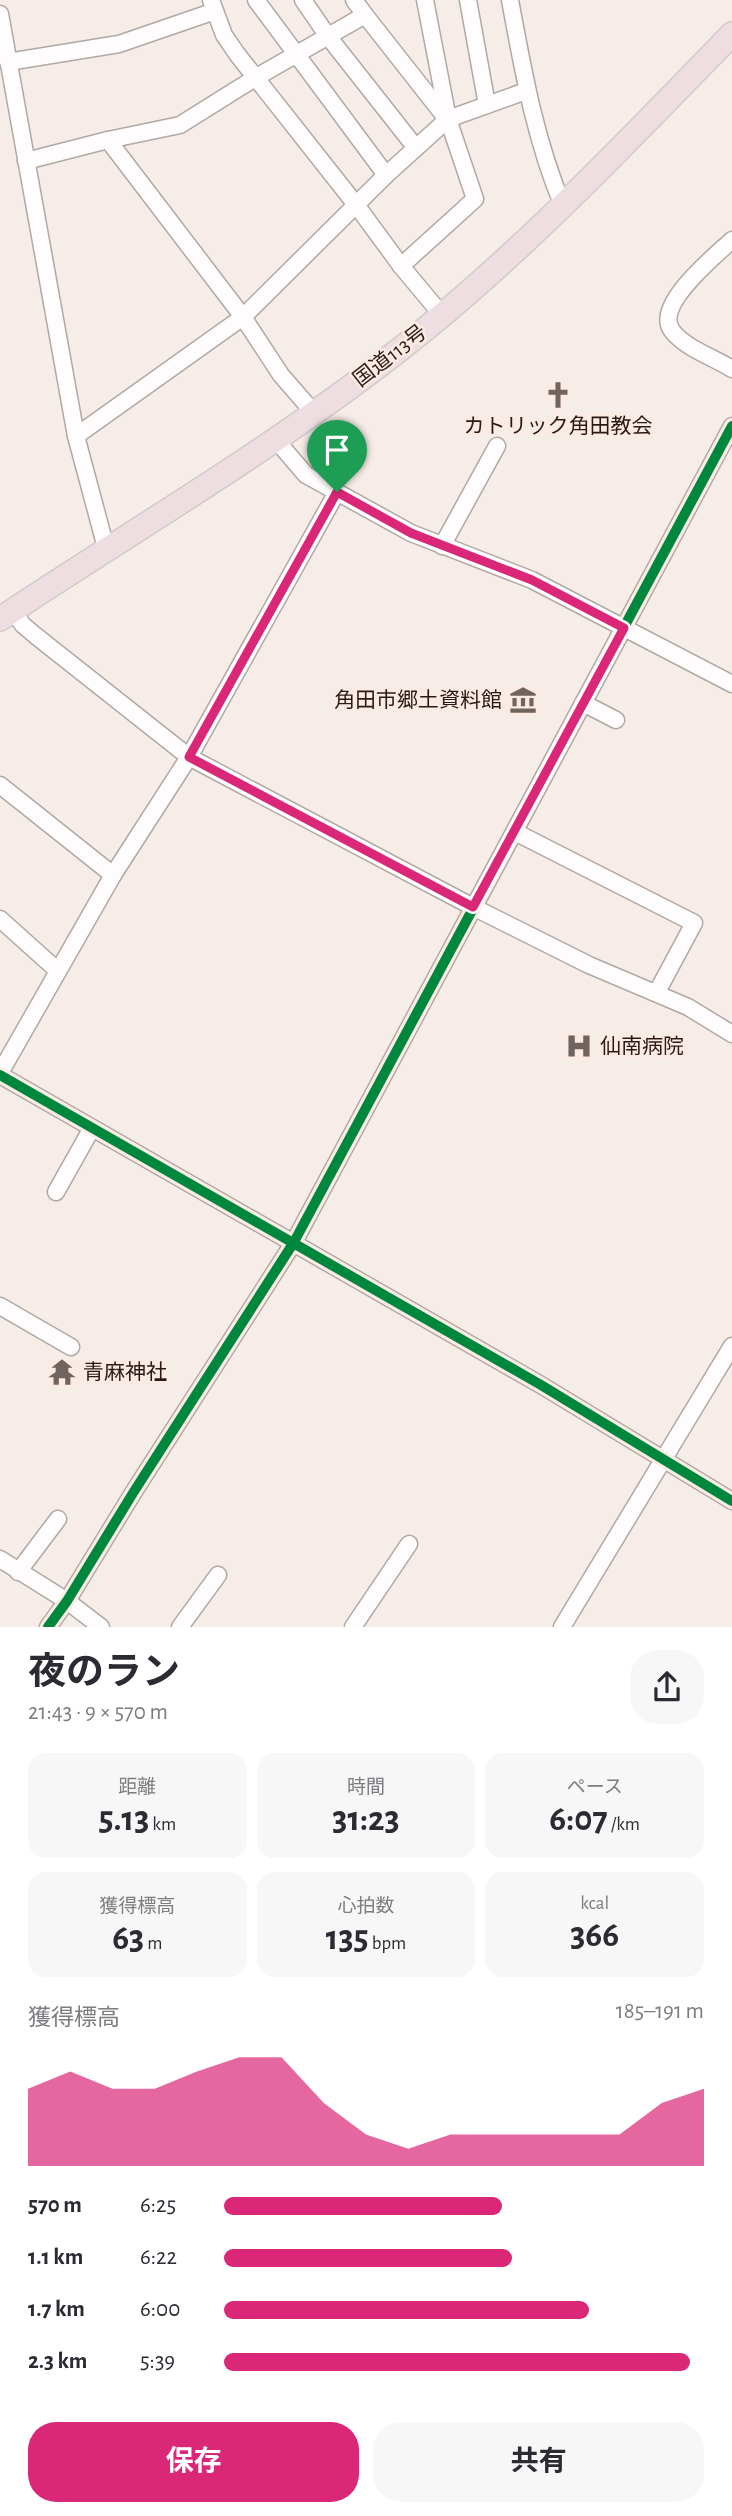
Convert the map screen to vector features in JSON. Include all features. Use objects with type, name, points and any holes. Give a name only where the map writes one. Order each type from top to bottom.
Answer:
[{"type":"highway","name":"国道113号","points":[[6,614],[276,440],[442,316],[563,206],[732,34]]},
{"type":"street","points":[[256,0],[386,176]]},
{"type":"street","points":[[303,0],[327,36],[416,148]]},
{"type":"street","points":[[354,0],[448,119]]},
{"type":"street","points":[[401,266],[475,199],[448,119],[425,0]]},
{"type":"street","points":[[468,0],[488,105]]},
{"type":"street","points":[[510,0],[526,91],[552,180],[563,206]]},
{"type":"street","points":[[8,62],[119,44],[213,6],[224,35],[255,78],[442,316]]},
{"type":"street","points":[[0,14],[76,436],[106,548]]},
{"type":"street","points":[[26,161],[180,125],[295,54],[365,15]]},
{"type":"street","points":[[76,436],[243,317],[448,119],[526,91]]},
{"type":"street","points":[[108,140],[243,317],[281,375],[314,413]]},
{"type":"street","points":[[732,240],[674,299],[668,319],[670,330],[682,341],[732,369]]},
{"type":"street","points":[[48,1627],[294,1242],[732,426]]},
{"type":"street","points":[[276,440],[306,475],[411,533],[532,580],[732,684]]},
{"type":"street","points":[[442,546],[497,446]]},
{"type":"street","points":[[337,492],[189,757],[113,875],[0,1074],[541,1385],[732,1501]]},
{"type":"street","points":[[6,614],[189,757],[473,907],[589,965],[688,1007],[732,1034]]},
{"type":"street","points":[[583,704],[616,720]]},
{"type":"street","points":[[0,785],[113,875]]},
{"type":"street","points":[[515,832],[694,923],[657,992]]},
{"type":"street","points":[[0,919],[58,971]]},
{"type":"street","points":[[56,1192],[92,1128]]},
{"type":"street","points":[[0,1306],[71,1347]]},
{"type":"street","points":[[562,1627],[732,1346]]},
{"type":"street","points":[[18,1572],[58,1519]]},
{"type":"street","points":[[353,1627],[409,1544]]},
{"type":"street","points":[[0,1559],[67,1601],[102,1627]]},
{"type":"street","points":[[180,1627],[218,1575]]},
{"type":"cycle path","points":[[48,1627],[294,1242],[732,426]]},
{"type":"cycle path","points":[[0,1075],[541,1385],[732,1501]]},
{"type":"place","name":"カトリック角田教会","points":[[558,395]]},
{"type":"place","name":"角田市郷土資料館","points":[[523,700]]},
{"type":"place","name":"仙南病院","points":[[579,1046]]},
{"type":"place","name":"青麻神社","points":[[62,1372]]},
{"type":"route","points":[[337,492],[411,533],[532,580],[624,628],[473,907],[298,817],[189,757],[337,492]]}]
